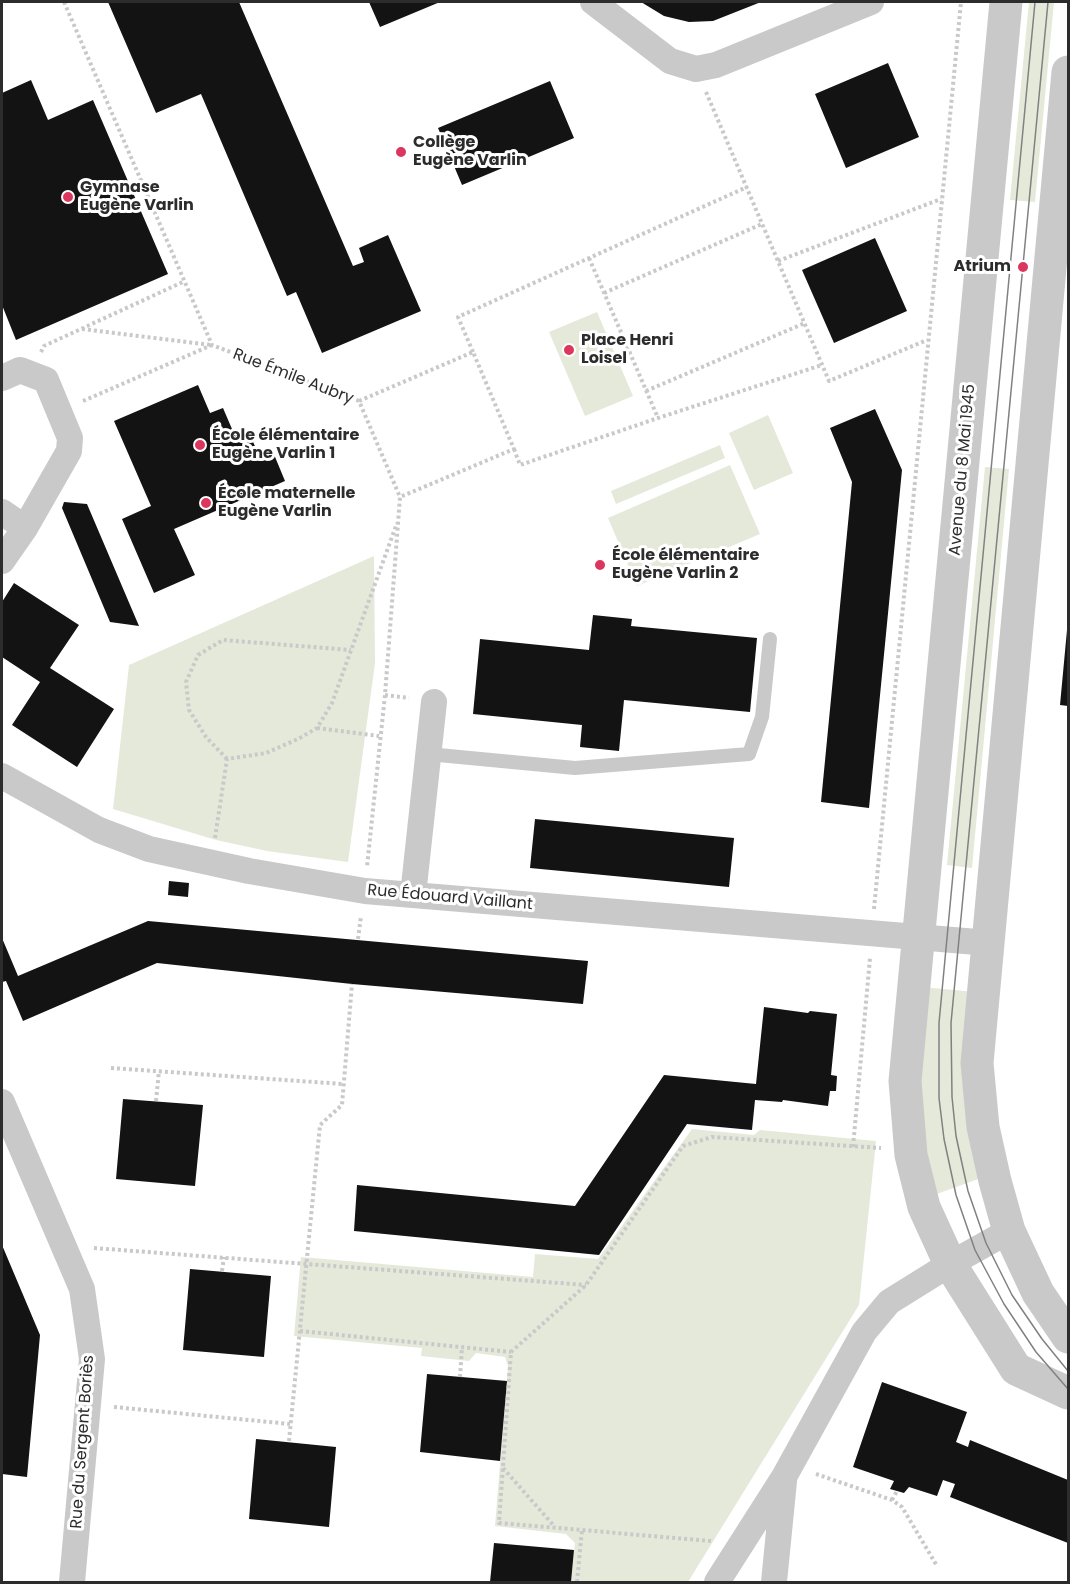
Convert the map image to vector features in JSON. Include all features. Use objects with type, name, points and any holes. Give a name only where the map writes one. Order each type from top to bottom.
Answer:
[{"type":"street","points":[[593,2],[670,61],[696,69],[716,65],[871,2]]},
{"type":"street","name":"Avenue du 8 Mai 1945","points":[[1006,2],[905,1081],[910,1149],[924,1207],[950,1264],[1016,1369],[1068,1393]]},
{"type":"street","points":[[1068,72],[1064,176],[977,1063],[982,1127],[1009,1231],[1038,1293],[1068,1336]]},
{"type":"street","points":[[2,378],[20,370],[46,380],[70,438],[69,451],[25,528],[2,561]]},
{"type":"street","points":[[2,512],[25,528]]},
{"type":"street","points":[[413,895],[434,702]]},
{"type":"street","name":"Rue Édouard Vaillant","points":[[2,776],[99,830],[149,849],[249,871],[365,891],[919,938]]},
{"type":"street","points":[[919,938],[989,943]]},
{"type":"street","name":"Rue du Sergent Boriès","points":[[2,1102],[82,1289],[93,1359],[72,1582]]},
{"type":"street","points":[[717,1582],[784,1477],[864,1332],[889,1302],[1009,1231]]},
{"type":"street","points":[[774,1582],[784,1477]]},
{"type":"lane","points":[[428,754],[575,768],[749,754],[762,717],[770,639]]},
{"type":"path","name":"Rue Émile Aubry","points":[[64,2],[212,345],[359,401],[400,497],[385,695],[365,891]]},
{"type":"path","points":[[853,1147],[927,340],[961,2]]},
{"type":"path","points":[[696,69],[829,381],[927,340]]},
{"type":"path","points":[[747,187],[458,317],[520,465],[823,365]]},
{"type":"path","points":[[778,261],[941,200]]},
{"type":"path","points":[[604,293],[762,224]]},
{"type":"path","points":[[589,258],[658,418]]},
{"type":"path","points":[[33,375],[44,346],[184,281]]},
{"type":"path","points":[[646,391],[805,323]]},
{"type":"path","points":[[81,328],[212,345]]},
{"type":"path","points":[[59,412],[212,345]]},
{"type":"path","points":[[359,401],[473,352]]},
{"type":"path","points":[[400,497],[514,448]]},
{"type":"path","points":[[227,759],[266,753],[317,728],[332,703],[399,518]]},
{"type":"path","points":[[227,759],[206,737],[189,710],[186,682],[198,655],[222,640],[351,650]]},
{"type":"path","points":[[317,728],[380,736]]},
{"type":"path","points":[[211,862],[227,759]]},
{"type":"path","points":[[289,1441],[320,1125],[342,1105],[352,984]]},
{"type":"path","points":[[111,1068],[343,1084]]},
{"type":"path","points":[[156,1101],[159,1071]]},
{"type":"path","points":[[741,1543],[499,1523],[511,1352],[586,1285],[683,1146],[712,1137],[910,1149]]},
{"type":"path","points":[[63,1246],[586,1285]]},
{"type":"path","points":[[222,1272],[224,1257]]},
{"type":"path","points":[[300,1330],[511,1352]]},
{"type":"path","points":[[460,1377],[462,1347]]},
{"type":"path","points":[[89,1404],[290,1424]]},
{"type":"path","points":[[503,1468],[555,1528]]},
{"type":"path","points":[[847,1484],[892,1500],[902,1507],[937,1566]]},
{"type":"path","points":[[892,1500],[897,1491]]},
{"type":"path","points":[[577,1582],[582,1530]]},
{"type":"shaded area","points":[[1029,2],[1054,2],[1035,202],[1010,200]]},
{"type":"shaded area","points":[[597,312],[633,396],[585,416],[549,332]]},
{"type":"shaded area","points":[[768,415],[793,473],[754,490],[729,433]]},
{"type":"shaded area","points":[[720,445],[725,458],[616,504],[611,491]]},
{"type":"shaded area","points":[[730,465],[760,534],[637,586],[608,518]]},
{"type":"shaded area","points":[[985,467],[1009,469],[972,868],[947,865]]},
{"type":"shaded area","points":[[374,556],[375,663],[348,862],[267,851],[216,840],[113,809],[129,665]]},
{"type":"shaded area","points":[[922,987],[975,992],[984,1177],[931,1196],[920,1156]]},
{"type":"shaded area","points":[[692,1129],[754,1135],[760,1130],[876,1141],[859,1305],[688,1582],[571,1582],[575,1543],[566,1534],[495,1526],[508,1366],[505,1357],[476,1353],[469,1361],[421,1356],[422,1348],[294,1336],[301,1257],[533,1277],[535,1254],[598,1259]]},
{"type":"building","points":[[108,2],[239,2],[353,266],[364,262],[359,248],[388,235],[421,311],[322,353],[296,292],[287,296],[201,94],[156,113]]},
{"type":"building","points":[[369,2],[440,2],[380,27]]},
{"type":"building","points":[[641,2],[761,2],[713,21],[689,22],[664,16]]},
{"type":"building","points":[[888,63],[919,137],[846,168],[815,94]]},
{"type":"building","name":"Gymnase Eugène Varlin","points":[[31,80],[48,120],[93,100],[168,274],[16,340],[2,305],[2,93]]},
{"type":"building","points":[[550,81],[574,138],[462,185],[438,128]]},
{"type":"building","points":[[875,238],[907,311],[834,343],[802,270]]},
{"type":"building","points":[[198,385],[210,413],[223,408],[235,436],[248,430],[260,458],[273,452],[285,481],[174,529],[195,575],[154,593],[122,519],[151,506],[114,421]]},
{"type":"building","points":[[875,409],[902,470],[869,808],[821,802],[852,482],[830,428]]},
{"type":"building","points":[[64,502],[87,504],[139,626],[110,622],[62,508]]},
{"type":"building","points":[[14,583],[79,625],[50,668],[114,709],[77,767],[12,725],[40,682],[2,657],[2,602]]},
{"type":"building","points":[[593,615],[632,619],[631,626],[757,638],[750,712],[624,700],[619,751],[580,747],[582,725],[473,714],[480,639],[589,650]]},
{"type":"building","points":[[1068,630],[1068,706],[1060,705]]},
{"type":"building","points":[[535,819],[734,838],[729,887],[530,868]]},
{"type":"building","points":[[169,881],[189,883],[188,897],[168,895]]},
{"type":"building","points":[[148,921],[588,961],[583,1004],[352,984],[157,963],[23,1021],[6,981],[2,982],[2,938],[18,976]]},
{"type":"building","points":[[764,1007],[837,1014],[831,1075],[837,1076],[836,1091],[830,1091],[828,1106],[783,1100],[782,1102],[755,1100],[752,1130],[687,1124],[599,1255],[354,1231],[357,1185],[575,1206],[664,1075],[756,1084]]},
{"type":"building","points":[[123,1099],[203,1105],[195,1186],[116,1179]]},
{"type":"building","points":[[2,1245],[40,1335],[27,1477],[2,1474]]},
{"type":"building","points":[[190,1269],[271,1276],[264,1357],[183,1350]]},
{"type":"building","points":[[427,1374],[507,1381],[500,1461],[420,1452]]},
{"type":"building","points":[[882,1382],[967,1412],[956,1442],[968,1447],[970,1440],[1068,1480],[1068,1543],[950,1497],[955,1484],[943,1480],[937,1496],[909,1487],[904,1493],[890,1489],[894,1481],[853,1467]]},
{"type":"building","points":[[256,1439],[336,1447],[329,1527],[249,1519]]},
{"type":"building","points":[[494,1543],[574,1550],[571,1582],[490,1582]]},
{"type":"tram line","points":[[1035,2],[939,1023],[939,1098],[944,1139],[956,1195],[975,1250],[1004,1304],[1036,1352],[1068,1389]]},
{"type":"tram line","points":[[1048,2],[951,1023],[952,1097],[956,1136],[968,1191],[986,1243],[1012,1295],[1042,1339],[1068,1371]]},
{"type":"place","name":"Collège Eugène Varlin","points":[[401,152]]},
{"type":"place","name":"Gymnase Eugène Varlin","points":[[68,197]]},
{"type":"place","name":"Atrium","points":[[1023,267]]},
{"type":"place","name":"Place Henri Loisel","points":[[569,350]]},
{"type":"place","name":"École élémentaire Eugène Varlin 1","points":[[200,445]]},
{"type":"place","name":"École maternelle Eugène Varlin","points":[[206,503]]},
{"type":"place","name":"École élémentaire Eugène Varlin 2","points":[[600,565]]}]
